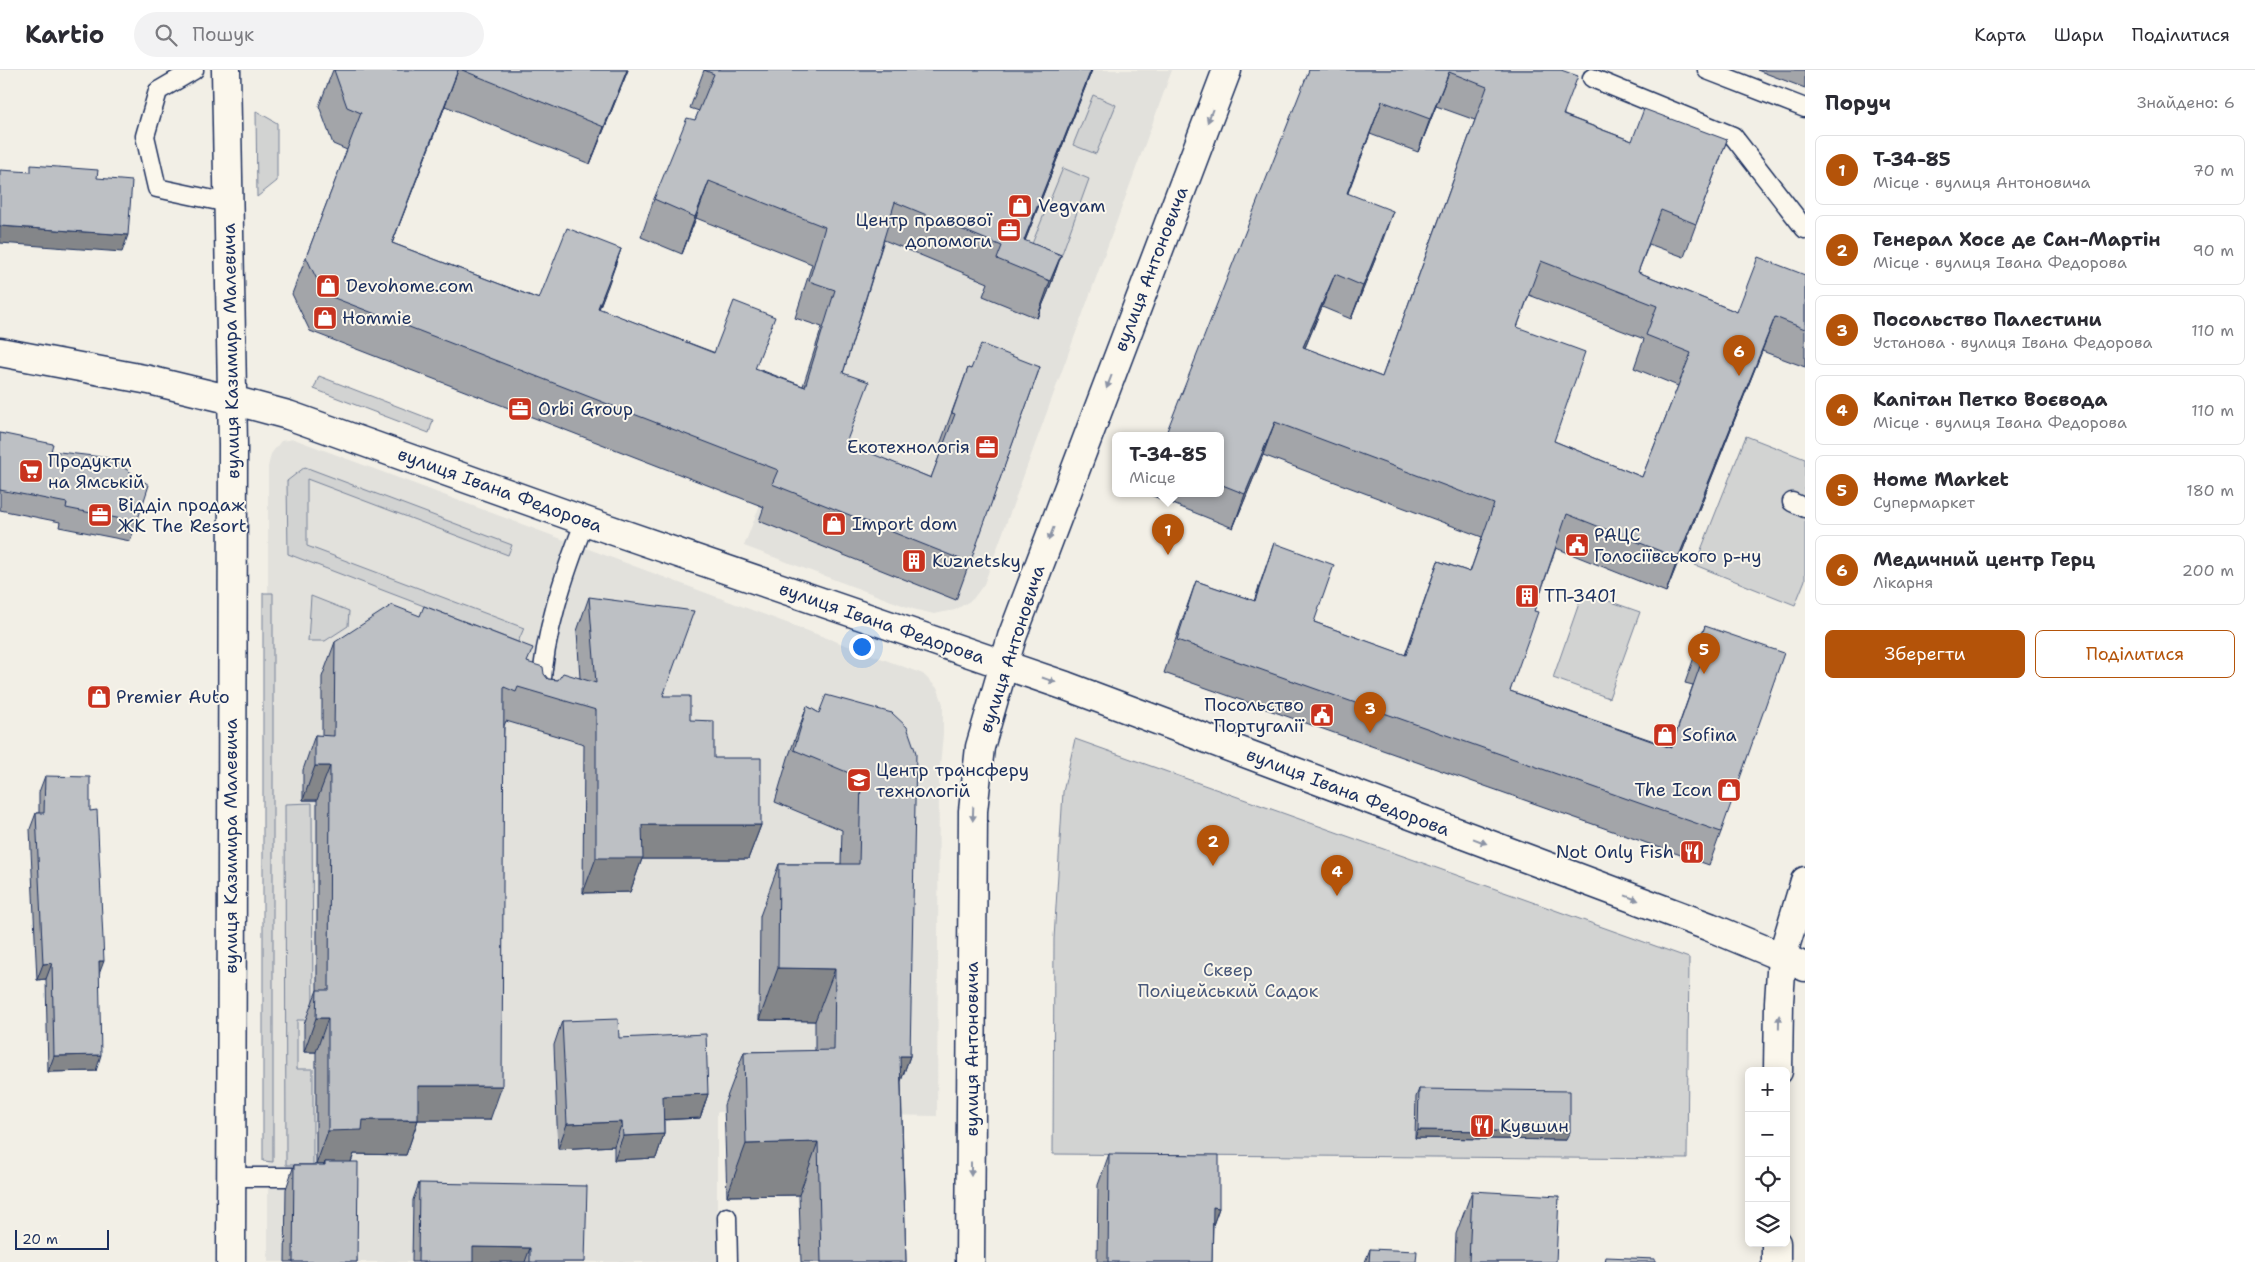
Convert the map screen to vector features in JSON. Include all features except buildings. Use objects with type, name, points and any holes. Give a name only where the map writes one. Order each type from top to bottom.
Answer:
[{"type":"main road","name":"вулиця Казимира Малевича","points":[[226,70],[232,400],[231,1262]]},
{"type":"main road","name":"вулиця Антоновича","points":[[970,1262],[973,811],[980,747],[1003,664],[1227,70]]},
{"type":"main road","name":"вулиця Івана Федорова","points":[[0,352],[149,380],[232,400],[353,438],[1003,664],[1664,910],[1794,962]]},
{"type":"main road","points":[[1779,1067],[1805,881]]},
{"type":"main road","points":[[1776,1247],[1776,1262]]},
{"type":"lane","points":[[194,70],[158,91],[145,136],[157,188],[228,203]]},
{"type":"lane","points":[[1706,70],[1805,108]]},
{"type":"lane","points":[[1592,78],[1733,136],[1805,229]]},
{"type":"lane","points":[[540,704],[542,670],[556,608],[585,520]]},
{"type":"lane","points":[[524,663],[542,670]]},
{"type":"lane","points":[[230,1177],[334,1176]]},
{"type":"lane","points":[[727,1217],[728,1262]]},
{"type":"shaded area","points":[[706,70],[1172,70],[984,584],[973,599],[955,610],[934,614],[913,609],[744,546],[791,425],[822,327],[795,318],[812,264],[696,218],[682,254],[641,237],[674,155],[681,157],[700,112],[690,108]]},
{"type":"shaded area","points":[[294,439],[923,674],[938,689],[943,704],[943,734],[939,777],[937,1116],[717,1112],[717,1262],[268,1262],[268,467],[271,454],[281,441]]},
{"type":"green space","points":[[1093,95],[1116,105],[1096,154],[1073,145]]},
{"type":"green space","points":[[256,111],[277,123],[277,181],[257,197]]},
{"type":"green space","points":[[1063,168],[1089,179],[1055,273],[1025,261]]},
{"type":"green space","points":[[319,376],[433,420],[429,433],[314,389]]},
{"type":"green space","points":[[1746,436],[1805,459],[1805,580],[1795,605],[1695,565]]},
{"type":"green space","points":[[305,467],[512,545],[508,555],[307,479],[307,546],[524,628],[518,642],[288,554],[287,481]]},
{"type":"green space","points":[[1583,592],[1640,612],[1609,698],[1553,678]]},
{"type":"green space","points":[[263,593],[273,593],[273,1162],[263,1161]]},
{"type":"green space","points":[[311,596],[349,611],[348,626],[325,641],[308,641]]},
{"type":"green space","name":"Сквер Поліцейський Садок","points":[[1075,739],[1689,958],[1687,1159],[1053,1154],[1054,939],[1063,792]]},
{"type":"green space","points":[[312,803],[313,1020],[297,1020],[297,1069],[313,1069],[313,1165],[286,1165],[285,804]]},
{"type":"place","name":"Vegvam","points":[[1020,206]]},
{"type":"place","name":"Центр правової допомоги","points":[[1009,230]]},
{"type":"place","name":"Devohome.com","points":[[328,286]]},
{"type":"place","name":"Hommie","points":[[325,318]]},
{"type":"place","name":"Медичний центр Герц","points":[[1739,376]]},
{"type":"place","name":"Orbi Group","points":[[520,409]]},
{"type":"place","name":"Екотехнологія","points":[[987,447]]},
{"type":"place","name":"Продукти на Ямській","points":[[31,471]]},
{"type":"place","name":"Відділ продаж ЖК The Resort","points":[[100,515]]},
{"type":"place","name":"Import dom","points":[[834,524]]},
{"type":"place","name":"РАЦС Голосіївського р-ну","points":[[1577,545]]},
{"type":"place","name":"Т-34-85","points":[[1168,555]]},
{"type":"place","name":"Kuznetsky","points":[[914,561]]},
{"type":"place","name":"ТП-3401","points":[[1527,596]]},
{"type":"place","name":"Home Market","points":[[1704,674]]},
{"type":"place","name":"Premier Auto","points":[[99,697]]},
{"type":"place","name":"Посольство Португалії","points":[[1322,715]]},
{"type":"place","name":"Посольство Палестини","points":[[1370,733]]},
{"type":"place","name":"Sоfina","points":[[1665,735]]},
{"type":"place","name":"Центр трансферу технологій","points":[[859,780]]},
{"type":"place","name":"The Icon","points":[[1729,790]]},
{"type":"place","name":"Not Only Fish","points":[[1692,852]]},
{"type":"place","name":"Генерал Хосе де Сан-Мартін","points":[[1213,866]]},
{"type":"place","name":"Капітан Петко Воєвода","points":[[1337,896]]},
{"type":"place","name":"Кувшин","points":[[1482,1126]]}]
